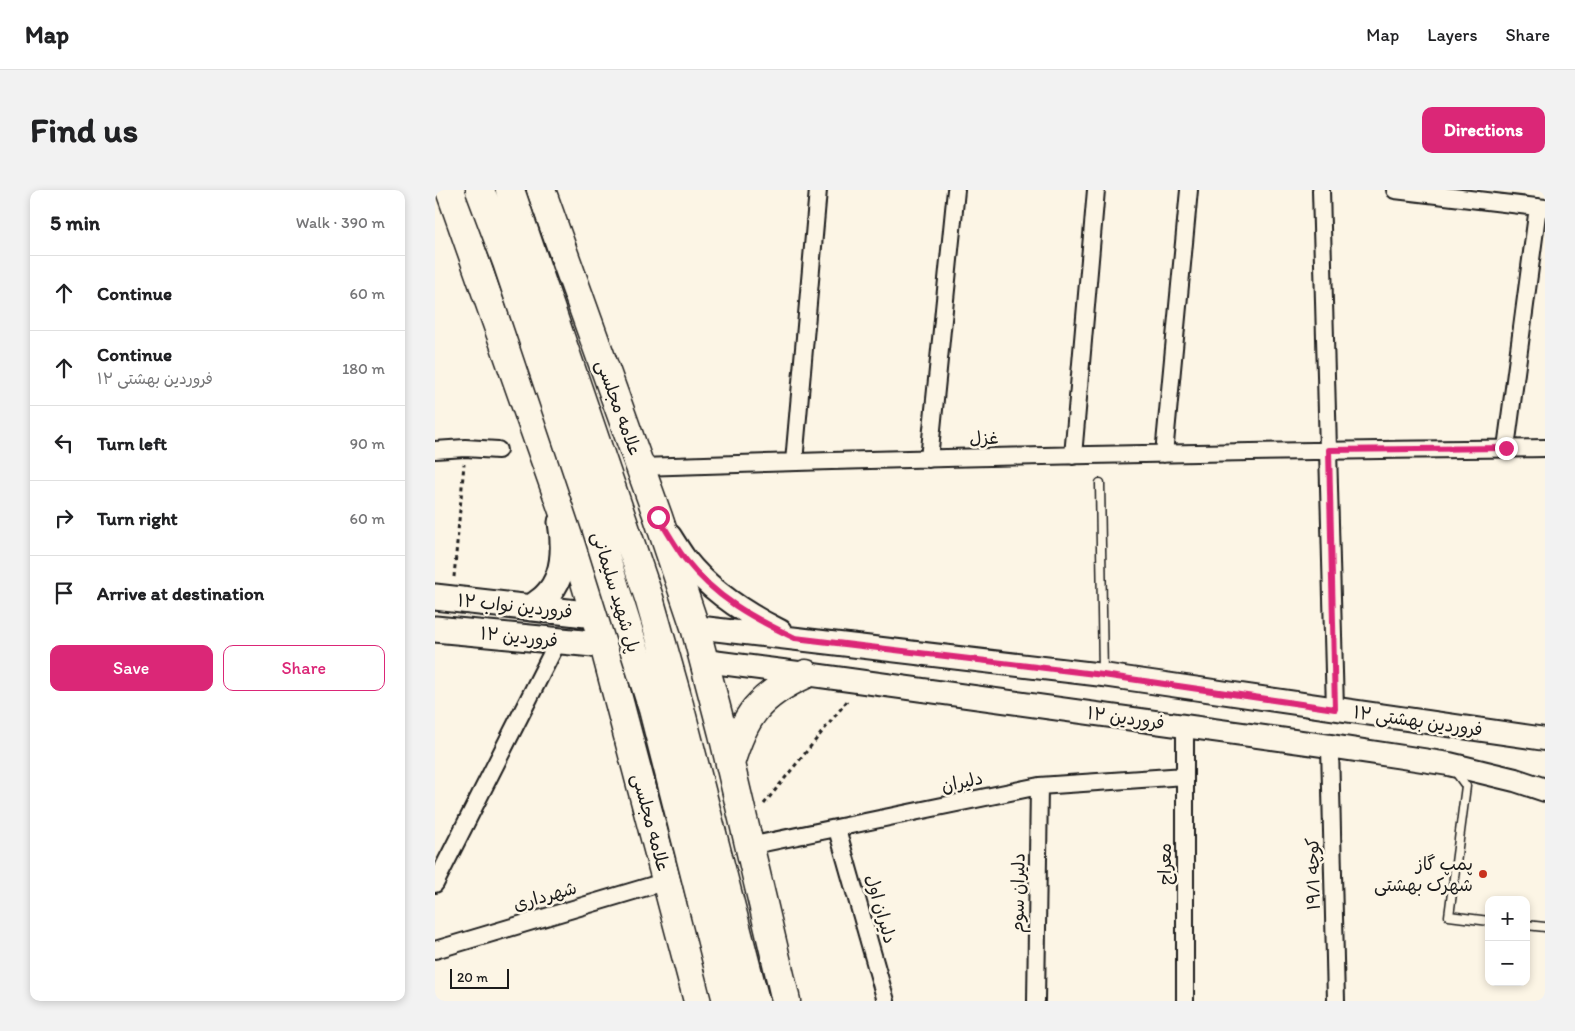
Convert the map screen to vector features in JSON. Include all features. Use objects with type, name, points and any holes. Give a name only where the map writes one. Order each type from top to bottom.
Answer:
[{"type":"highway","points":[[450,190],[555,485],[595,615],[695,627]]},
{"type":"highway","name":"پل شهید سلیمانی","points":[[481,190],[596,527],[653,709],[727,1001]]},
{"type":"highway","name":"پل شهید سلیمانی","points":[[510,190],[649,598],[676,693],[755,1001]]},
{"type":"highway","name":"علامه مجلسی","points":[[541,190],[654,507],[705,661]]},
{"type":"highway","points":[[568,525],[581,539],[594,546],[611,546],[624,542],[637,532],[654,507]]},
{"type":"highway","name":"علامه مجلسی","points":[[595,615],[635,759],[698,1001]]},
{"type":"highway","points":[[604,645],[705,661],[786,1001]]},
{"type":"highway","points":[[730,764],[745,723],[758,706],[772,692],[787,682],[805,674]]},
{"type":"highway","points":[[635,759],[637,744],[644,730],[658,718],[675,712],[695,713],[710,719],[723,734]]},
{"type":"main road","points":[[531,608],[547,594],[557,579],[563,561],[563,537],[555,485]]},
{"type":"main road","name":"۱۲ فروردین نواب","points":[[444,598],[595,615]]},
{"type":"main road","name":"۱۲ فروردین","points":[[435,629],[604,645]]},
{"type":"street","points":[[795,462],[818,190]]},
{"type":"street","points":[[929,459],[957,190]]},
{"type":"street","points":[[1073,456],[1097,190]]},
{"type":"street","points":[[1164,454],[1189,190]]},
{"type":"street","points":[[1321,190],[1335,709]]},
{"type":"street","points":[[1395,190],[1439,193],[1542,207],[1506,448]]},
{"type":"street","points":[[435,450],[465,448],[498,450]]},
{"type":"street","name":"غزل","points":[[640,467],[1329,450],[1545,448]]},
{"type":"street","points":[[654,507],[685,559],[708,584],[729,602],[752,617],[795,638]]},
{"type":"street","name":"۱۲ فروردین بهشتی","points":[[695,627],[1103,675],[1545,739]]},
{"type":"street","points":[[435,884],[558,641]]},
{"type":"street","name":"۱۲ فروردین","points":[[705,661],[1330,746],[1449,764],[1515,780],[1545,790]]},
{"type":"street","name":"معراج","points":[[1185,726],[1185,1001]]},
{"type":"street","name":"کوچه ۱۹/۱","points":[[1330,746],[1336,1001]]},
{"type":"street","name":"دلیران","points":[[747,837],[837,829],[1039,786],[1185,776]]},
{"type":"street","name":"دلیران سوم","points":[[1036,1001],[1039,786]]},
{"type":"street","name":"دلیران اول","points":[[837,829],[886,1001]]},
{"type":"street","name":"شهرداری","points":[[435,950],[667,881]]},
{"type":"lane","points":[[1100,483],[1103,675]]},
{"type":"lane","points":[[1449,764],[1466,786],[1449,916],[1485,920]]},
{"type":"lane","points":[[1530,926],[1545,928]]},
{"type":"path","points":[[444,598],[465,448]]},
{"type":"path","points":[[747,837],[863,682]]},
{"type":"place","name":"پمپ گاز شهرک بهشتی","points":[[1483,874]]},
{"type":"route","points":[[658,517],[685,559],[708,584],[729,602],[752,617],[795,638],[1103,675],[1335,709],[1329,450],[1506,448]]}]
